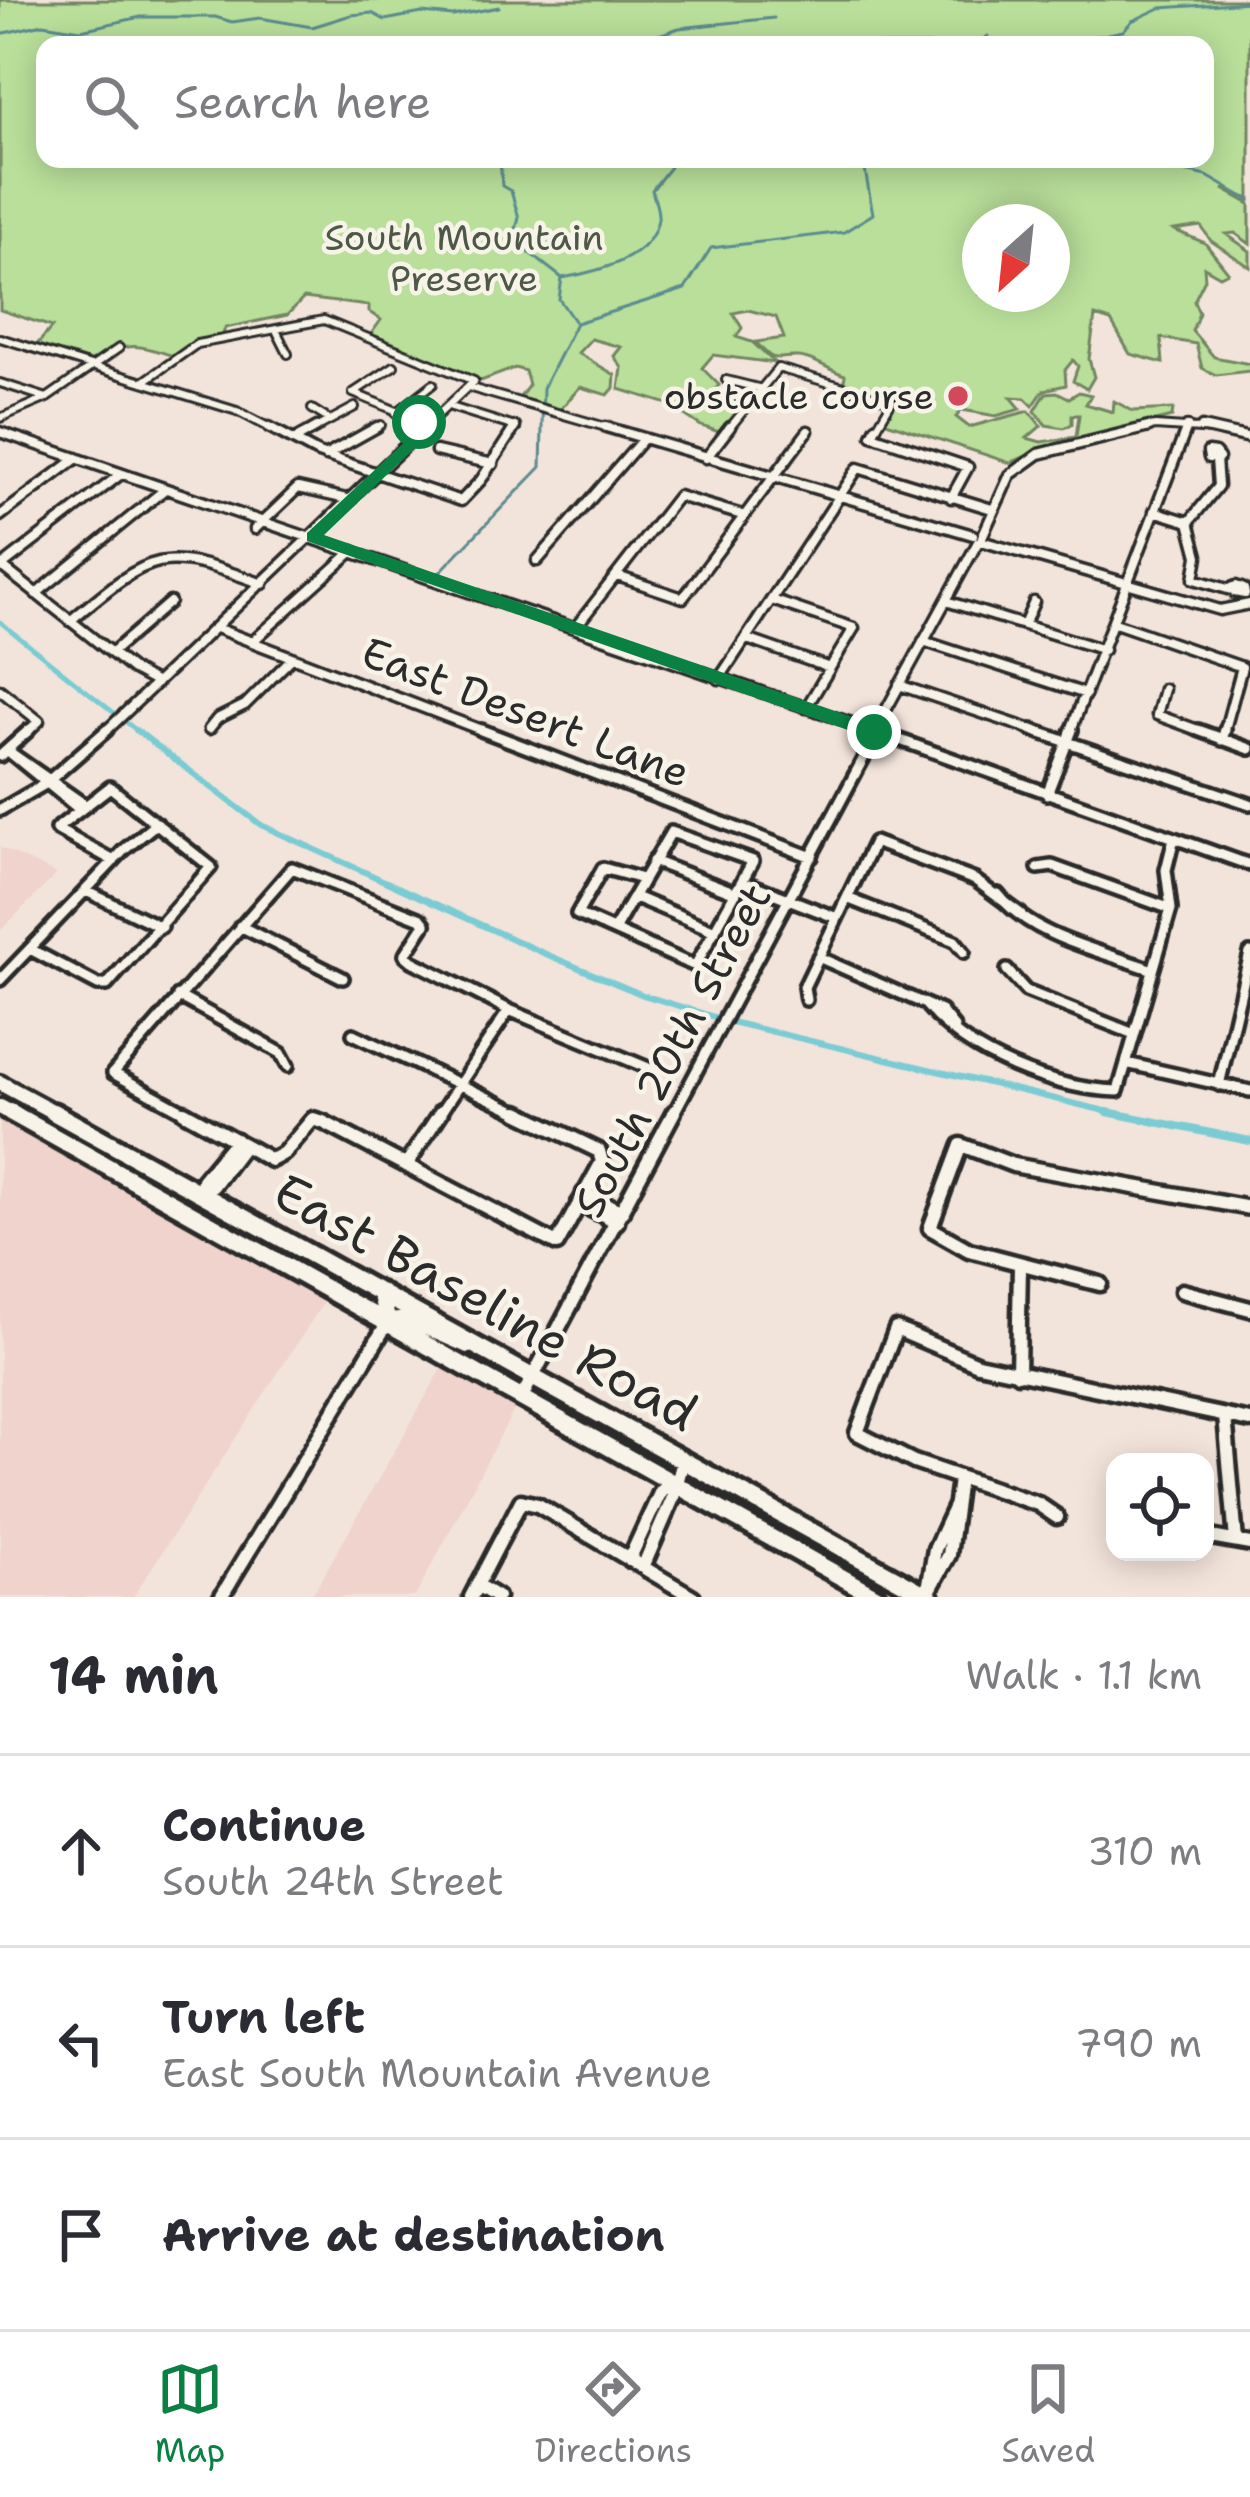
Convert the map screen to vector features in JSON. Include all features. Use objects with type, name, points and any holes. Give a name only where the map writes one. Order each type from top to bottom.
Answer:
[{"type":"main road","name":"East Baseline Road","points":[[0,1083],[928,1596]]},
{"type":"main road","name":"East Baseline Road","points":[[0,1107],[877,1597]]},
{"type":"main road","points":[[188,1211],[201,1193]]},
{"type":"main road","points":[[294,1270],[306,1251]]},
{"type":"main road","points":[[379,1291],[388,1322],[406,1319],[456,1343],[483,1348]]},
{"type":"street","points":[[143,382],[197,344],[335,321],[472,384],[706,458],[1220,610],[1250,604]]},
{"type":"street","points":[[278,332],[288,354]]},
{"type":"street","points":[[0,338],[237,411],[325,456],[461,501],[493,464],[515,427],[451,407]]},
{"type":"street","points":[[0,418],[46,398],[119,348]]},
{"type":"street","points":[[394,366],[353,393],[431,425]]},
{"type":"street","points":[[706,458],[778,368],[892,400],[872,435],[968,467],[951,498]]},
{"type":"street","points":[[726,380],[762,389]]},
{"type":"street","points":[[0,383],[46,398]]},
{"type":"street","points":[[396,413],[433,384]]},
{"type":"street","points":[[0,809],[48,782],[472,384]]},
{"type":"street","points":[[293,440],[355,406]]},
{"type":"street","points":[[312,409],[328,419]]},
{"type":"street","points":[[325,456],[381,425]]},
{"type":"street","name":"South 20th Street","points":[[522,1397],[726,1021],[1012,473],[1034,456],[1155,426],[1188,426],[1250,438]]},
{"type":"street","points":[[1047,794],[1188,426]]},
{"type":"street","points":[[617,576],[683,598],[808,430]]},
{"type":"street","points":[[0,432],[1250,865]]},
{"type":"street","points":[[538,561],[644,438]]},
{"type":"street","points":[[436,451],[493,464]]},
{"type":"street","points":[[0,516],[78,458]]},
{"type":"street","points":[[1189,521],[1219,486],[1216,459]]},
{"type":"street","points":[[719,680],[858,467],[992,509]]},
{"type":"street","points":[[123,473],[1,565],[111,653],[157,683]]},
{"type":"street","points":[[36,594],[166,488]]},
{"type":"street","points":[[261,523],[298,488],[352,500]]},
{"type":"street","points":[[575,628],[678,496],[742,515]]},
{"type":"street","points":[[1154,511],[1189,521]]},
{"type":"street","points":[[1189,521],[1198,556],[1194,579],[1232,590]]},
{"type":"street","points":[[70,621],[162,551],[263,584]]},
{"type":"street","points":[[252,642],[353,551]]},
{"type":"street","points":[[772,600],[854,628],[806,709]]},
{"type":"street","points":[[946,601],[1104,650]]},
{"type":"street","points":[[111,653],[170,602]]},
{"type":"street","points":[[1024,625],[1034,602]]},
{"type":"street","points":[[1115,623],[1242,667],[1222,740]]},
{"type":"street","name":"East Desert Lane","points":[[216,628],[812,857]]},
{"type":"street","points":[[747,639],[830,668]]},
{"type":"street","points":[[922,641],[1086,694]]},
{"type":"street","points":[[209,729],[217,719],[244,705],[292,658]]},
{"type":"street","points":[[899,685],[1250,803]]},
{"type":"street","points":[[1164,689],[1157,715],[1250,749]]},
{"type":"street","points":[[0,690],[39,721],[4,754],[82,807]]},
{"type":"street","points":[[30,949],[98,986],[107,985],[211,867],[110,787],[56,829],[114,861]]},
{"type":"street","points":[[0,980],[157,823]]},
{"type":"street","points":[[614,930],[671,832],[753,861],[746,883],[695,966],[577,914],[603,868],[642,879]]},
{"type":"street","points":[[818,957],[926,1005],[940,1022],[988,1052],[1081,1091],[1118,1091],[1171,909],[1166,870],[1174,838]]},
{"type":"street","points":[[806,1000],[804,987],[874,842],[998,894],[1000,901],[1021,914],[1153,970]]},
{"type":"street","points":[[653,861],[736,893]]},
{"type":"street","points":[[1038,868],[1052,866],[1171,909]]},
{"type":"street","points":[[353,1034],[603,1156],[556,1244],[313,1119],[278,1159],[271,1160],[113,1072],[292,868],[425,924],[405,955],[508,1010],[653,1070]]},
{"type":"street","points":[[746,883],[837,918]]},
{"type":"street","points":[[86,891],[161,927]]},
{"type":"street","points":[[635,897],[715,931]]},
{"type":"street","points":[[847,898],[955,941],[964,952]]},
{"type":"street","points":[[240,926],[343,978]]},
{"type":"street","points":[[1220,1085],[1244,1005],[1250,952]]},
{"type":"street","points":[[1007,970],[1026,991],[1134,1034]]},
{"type":"street","points":[[178,996],[281,1054],[288,1066]]},
{"type":"street","points":[[406,1165],[508,1010]]},
{"type":"street","points":[[1126,1063],[1250,1091]]},
{"type":"street","points":[[201,1193],[213,1186],[240,1142]]},
{"type":"street","points":[[1100,1284],[965,1249],[929,1228],[962,1145],[1013,1165],[1250,1208]]},
{"type":"street","points":[[582,1198],[620,1217]]},
{"type":"street","points":[[1018,1374],[1020,1265]]},
{"type":"street","points":[[1182,1291],[1250,1309]]},
{"type":"street","points":[[221,1597],[388,1322]]},
{"type":"street","points":[[1057,1517],[1038,1504],[959,1479],[856,1432],[896,1329],[940,1350],[1018,1374],[1250,1421]]},
{"type":"street","points":[[1225,1416],[1243,1543]]},
{"type":"street","points":[[636,1563],[653,1525],[673,1498],[684,1459]]},
{"type":"street","points":[[928,1596],[939,1583],[945,1544],[958,1520],[959,1479]]},
{"type":"street","points":[[497,1597],[474,1591],[520,1501],[538,1505],[693,1597]]},
{"type":"shaded area","points":[[0,847],[57,874],[0,931]]},
{"type":"shaded area","points":[[0,1116],[169,1215],[327,1297],[133,1597],[0,1597]]},
{"type":"shaded area","points":[[445,1363],[517,1404],[415,1597],[311,1597]]},
{"type":"green space","name":"South Mountain Preserve","points":[[0,0],[1250,0],[1250,199],[1223,189],[1250,204],[1250,244],[1235,233],[1226,234],[1250,251],[1250,267],[1211,241],[1201,226],[1174,230],[1205,243],[1228,272],[1220,276],[1204,267],[1192,331],[1214,357],[1250,364],[1250,371],[1216,375],[1202,368],[1196,344],[1161,338],[1163,363],[1130,354],[1111,321],[1095,316],[1089,359],[1094,377],[1087,389],[1073,381],[1078,366],[1073,360],[1065,370],[1066,385],[1044,390],[1033,406],[1025,398],[1011,397],[1021,409],[996,416],[962,410],[956,417],[969,427],[1029,411],[1041,426],[1027,438],[1041,442],[1076,437],[1079,415],[1072,415],[1072,424],[1064,428],[1046,425],[1035,411],[1046,393],[1069,398],[1079,392],[1091,395],[1086,404],[1113,412],[1114,401],[1133,411],[1173,409],[1172,417],[1047,447],[1010,463],[883,421],[896,401],[843,386],[845,375],[815,362],[772,357],[756,342],[784,338],[776,317],[748,310],[733,313],[742,328],[736,337],[752,342],[775,363],[713,355],[702,368],[719,385],[712,393],[745,405],[722,433],[701,426],[668,404],[619,389],[622,368],[614,356],[621,347],[591,339],[578,353],[615,375],[614,388],[608,395],[580,387],[558,412],[518,400],[529,385],[525,371],[515,368],[481,381],[371,334],[381,320],[369,312],[369,306],[304,298],[287,315],[225,328],[221,340],[194,343],[174,356],[132,347],[93,365],[35,347],[52,327],[0,310]]},
{"type":"waterway","points":[[1099,36],[1123,31],[1132,21],[1160,8],[1250,2]]},
{"type":"waterway","points":[[0,34],[43,24],[81,30],[141,17],[215,17],[232,22],[260,18],[312,27],[351,15],[372,13],[385,20],[422,13],[453,16],[499,7]]},
{"type":"waterway","points":[[656,36],[679,28],[774,18]]},
{"type":"waterway","points":[[501,168],[502,186],[511,191],[519,218],[513,240],[562,278]]},
{"type":"waterway","points":[[562,278],[620,262],[645,245],[658,219],[652,190],[669,168]]},
{"type":"waterway","points":[[438,574],[541,467],[543,388],[576,323],[685,289],[711,248],[844,232],[873,214],[865,168]]},
{"type":"waterway","points":[[1172,168],[1207,176],[1250,201]]},
{"type":"waterway","points":[[562,278],[559,299],[574,321]]},
{"type":"waterway","points":[[0,622],[118,716]]},
{"type":"waterway","points":[[122,719],[140,733]]},
{"type":"waterway","points":[[136,730],[261,825],[541,952],[643,995],[721,1019]]},
{"type":"waterway","points":[[731,1022],[1122,1115]]},
{"type":"waterway","points":[[1107,1112],[1250,1141]]},
{"type":"place","name":"obstacle course","points":[[958,396]]},
{"type":"route","points":[[419,422],[431,425],[313,537],[874,732]]}]
